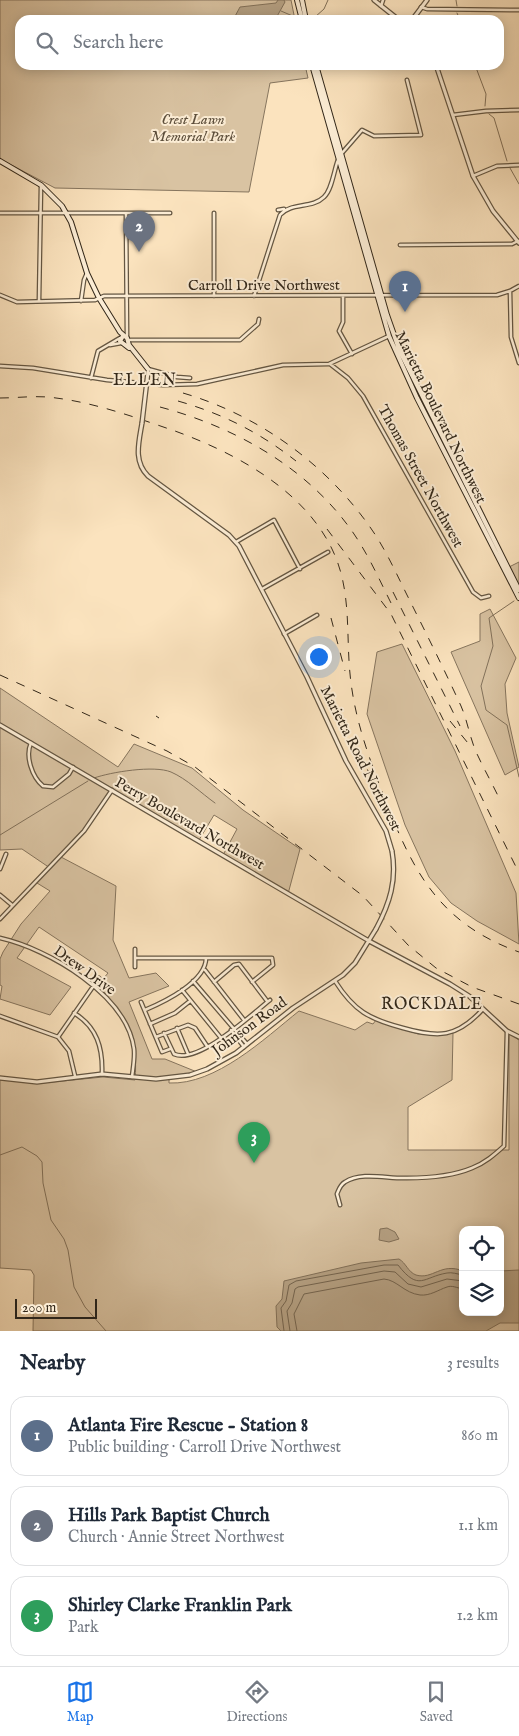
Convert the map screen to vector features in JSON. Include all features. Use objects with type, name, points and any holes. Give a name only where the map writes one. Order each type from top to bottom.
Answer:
[{"type":"main road","points":[[297,0],[301,15]]},
{"type":"main road","points":[[302,0],[305,15]]},
{"type":"main road","points":[[315,70],[338,159],[391,335],[519,590]]},
{"type":"main road","points":[[316,70],[341,153],[379,295]]},
{"type":"main road","points":[[0,161],[41,185],[56,198],[67,214],[99,298],[124,338],[148,371]]},
{"type":"main road","name":"Marietta Boulevard Northwest","points":[[391,335],[413,391],[519,598]]},
{"type":"street","points":[[374,0],[393,15]]},
{"type":"street","points":[[381,6],[383,0]]},
{"type":"street","points":[[415,15],[427,0]]},
{"type":"street","points":[[421,7],[427,9],[519,10]]},
{"type":"street","points":[[400,245],[512,244],[518,242],[493,210],[473,176],[438,70]]},
{"type":"street","points":[[278,210],[320,200],[325,196],[341,153],[362,130],[374,136],[421,135],[407,80]]},
{"type":"street","points":[[453,115],[519,110]]},
{"type":"street","points":[[473,176],[497,166],[519,165]]},
{"type":"street","points":[[39,302],[41,185]]},
{"type":"street","points":[[254,296],[279,218],[288,209]]},
{"type":"street","points":[[0,213],[170,213]]},
{"type":"street","points":[[214,213],[214,296]]},
{"type":"street","points":[[124,338],[127,296],[127,214]]},
{"type":"street","points":[[82,301],[84,280],[88,273]]},
{"type":"street","name":"Carroll Drive Northwest","points":[[0,295],[9,300],[39,302],[82,301],[104,296],[497,295],[519,286]]},
{"type":"street","points":[[510,291],[511,337],[519,363]]},
{"type":"street","points":[[343,296],[343,322],[339,331],[352,354]]},
{"type":"street","points":[[91,378],[98,351],[124,338],[240,340],[258,324],[259,318]]},
{"type":"street","points":[[0,366],[91,378],[176,385],[197,384],[284,365],[330,364],[391,335]]},
{"type":"street","name":"Thomas Street Northwest","points":[[330,364],[348,378],[363,396],[473,592],[481,598],[489,596]]},
{"type":"street","points":[[148,371],[190,378]]},
{"type":"street","name":"Marietta Road Northwest","points":[[148,371],[138,456],[145,473],[236,542],[307,677],[346,761],[381,822],[392,851],[394,885],[386,912],[369,941]]},
{"type":"street","points":[[236,542],[274,520],[300,569]]},
{"type":"street","points":[[261,590],[328,552]]},
{"type":"street","points":[[284,634],[317,615]]},
{"type":"street","name":"Perry Boulevard Northwest","points":[[0,725],[369,941],[450,984],[483,1009],[506,1031],[519,1037]]},
{"type":"street","points":[[31,743],[28,755],[36,778],[43,786],[53,787],[69,774],[73,767]]},
{"type":"street","points":[[0,919],[84,831],[112,790]]},
{"type":"street","points":[[0,869],[6,854]]},
{"type":"street","points":[[0,895],[12,905]]},
{"type":"street","points":[[0,908],[5,912]]},
{"type":"street","name":"Drew Drive","points":[[0,938],[38,951],[66,966],[112,1003],[131,1040],[134,1050],[132,1076]]},
{"type":"street","name":"Johnson Road","points":[[0,1078],[37,1082],[102,1074],[156,1079],[190,1075],[221,1062],[293,1008],[335,981],[350,969],[369,941]]},
{"type":"street","points":[[135,949],[135,967]]},
{"type":"street","points":[[135,958],[272,958],[273,965],[252,982]]},
{"type":"street","points":[[145,1010],[182,990],[204,970],[206,958]]},
{"type":"street","points":[[164,1033],[170,1049],[178,1056],[188,1054],[208,1046],[221,1038],[268,1000],[237,964],[237,958]]},
{"type":"street","points":[[214,982],[237,964]]},
{"type":"street","points":[[204,970],[244,1020]]},
{"type":"street","points":[[58,1037],[99,978]]},
{"type":"street","points":[[193,980],[245,1045]]},
{"type":"street","points":[[335,981],[350,1002],[367,1016],[424,1034],[440,1035],[456,1031],[470,1022],[483,1009]]},
{"type":"street","points":[[182,990],[221,1038]]},
{"type":"street","points":[[150,1024],[175,1013],[190,1001]]},
{"type":"street","points":[[141,1002],[162,1052],[170,1049]]},
{"type":"street","points":[[74,1013],[88,1024],[98,1040],[102,1055],[102,1074]]},
{"type":"street","points":[[0,1016],[58,1037],[69,1051],[75,1076]]},
{"type":"street","points":[[156,1037],[188,1025],[195,1028],[208,1046]]},
{"type":"street","points":[[177,1028],[188,1054]]},
{"type":"street","points":[[232,1030],[244,1040],[245,1045]]},
{"type":"street","points":[[340,1205],[337,1194],[340,1186],[346,1180],[373,1176],[406,1178],[456,1172],[472,1168],[491,1159],[504,1146],[506,1031]]},
{"type":"green space","name":"Crest Lawn Memorial Park","points":[[0,0],[291,0],[294,15],[15,15],[15,70],[306,70],[308,78],[270,83],[249,192],[55,188],[0,159]]},
{"type":"green space","points":[[519,562],[519,585],[507,568]]},
{"type":"green space","points":[[490,609],[516,658],[505,684],[507,713],[519,767],[505,775],[451,652],[480,641],[480,614]]},
{"type":"green space","points":[[402,644],[455,751],[516,893],[519,944],[477,921],[451,903],[429,877],[405,825],[367,714],[377,652]]},
{"type":"green space","points":[[0,688],[118,767],[134,744],[192,768],[243,810],[300,849],[288,894],[223,855],[237,829],[214,815],[199,840],[110,791],[96,816],[61,857],[116,886],[113,940],[129,978],[156,973],[169,986],[129,1002],[152,1059],[165,1059],[197,1072],[172,1078],[169,1080],[169,1083],[187,1082],[204,1077],[222,1068],[255,1047],[299,1011],[355,1030],[367,1022],[373,1024],[376,1020],[418,1034],[453,1033],[452,1080],[408,1107],[408,1150],[509,1150],[509,1033],[519,1040],[519,1331],[33,1331],[34,1275],[31,1270],[0,1268],[0,1079],[42,1083],[103,1077],[135,1080],[136,1066],[132,1040],[122,1018],[98,985],[108,973],[39,927],[17,958],[71,987],[50,1015],[0,999],[2,986],[0,985],[0,959],[3,952],[21,924],[50,891],[37,883],[50,868],[22,849],[0,850]]},
{"type":"water","points":[[278,0],[284,0],[285,2],[278,15],[236,15],[240,7],[276,3]]},
{"type":"water","points":[[387,1228],[395,1232],[399,1239],[389,1242],[379,1240],[380,1229]]},
{"type":"water","points":[[399,1259],[411,1272],[422,1276],[449,1269],[459,1270],[459,1316],[504,1316],[504,1271],[519,1270],[519,1323],[500,1323],[486,1331],[281,1331],[277,1327],[276,1306],[282,1299],[284,1281],[361,1263]]},
{"type":"waterway","points":[[317,15],[324,9],[328,0]]},
{"type":"waterway","points":[[456,0],[457,6]]},
{"type":"waterway","points":[[281,11],[290,15]]},
{"type":"waterway","points":[[477,70],[486,94],[485,106]]},
{"type":"waterway","points":[[489,114],[494,118],[507,161]]},
{"type":"waterway","points":[[510,168],[519,184]]},
{"type":"waterway","points":[[514,601],[489,618],[493,646],[481,686],[486,710],[507,725],[519,777]]},
{"type":"waterway","points":[[94,778],[132,770],[164,770],[183,778],[215,803]]},
{"type":"waterway","points":[[0,835],[88,781]]},
{"type":"waterway","points":[[0,1155],[22,1147],[37,1156],[42,1162],[43,1183],[51,1220],[64,1239],[68,1250],[74,1287],[85,1307],[106,1331]]},
{"type":"railway","points":[[183,393],[211,402],[238,414],[288,444],[332,482],[370,527],[395,570],[435,651],[461,706],[475,750],[500,800]]},
{"type":"railway","points":[[0,398],[42,397],[71,400],[175,431],[221,450],[243,462],[285,491],[304,508],[332,549],[339,565],[346,598],[349,666],[356,712],[373,767],[405,847],[431,891],[448,909],[468,926],[491,940],[519,952]]},
{"type":"railway","points":[[178,401],[240,425],[268,441],[296,461]]},
{"type":"railway","points":[[160,407],[216,426],[268,453],[293,470],[336,510],[354,534],[392,605]]},
{"type":"railway","points":[[327,529],[391,614],[519,873]]},
{"type":"railway","points":[[393,592],[460,726]]},
{"type":"railway","points":[[331,618],[345,671]]},
{"type":"railway","points":[[0,675],[167,751],[195,767],[363,896],[408,945],[436,968],[472,987],[519,1004]]},
{"type":"railway","points":[[450,721],[472,748]]},
{"type":"railway","points":[[350,738],[371,776]]},
{"type":"place","name":"Hills Park Baptist Church","points":[[139,252]]},
{"type":"place","name":"Atlanta Fire Rescue - Station 8","points":[[405,312]]},
{"type":"place","name":"Shirley Clarke Franklin Park","points":[[254,1163]]},
{"type":"district","name":"ELLEN","points":[[145,379]]},
{"type":"district","name":"ROCKDALE","points":[[432,1003]]}]
